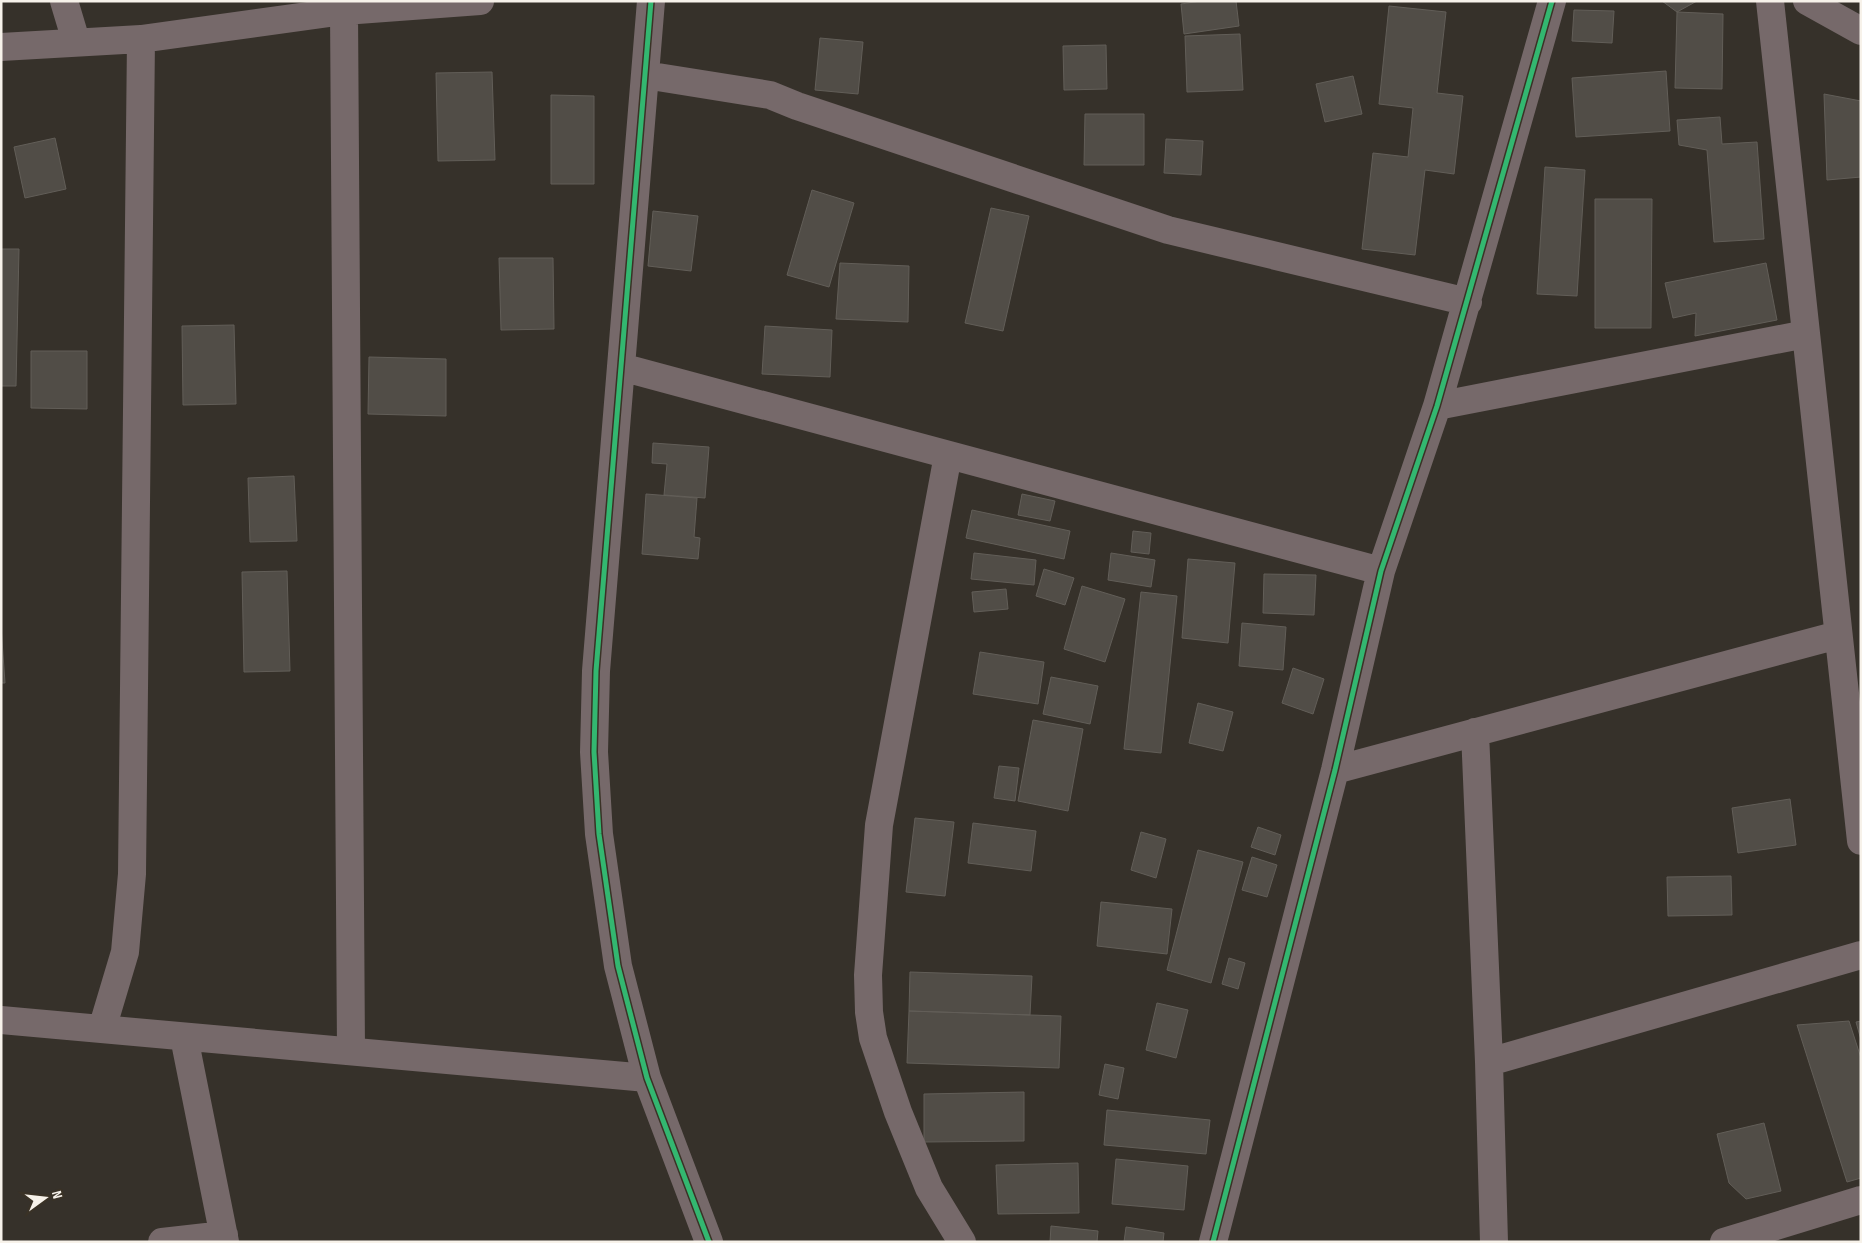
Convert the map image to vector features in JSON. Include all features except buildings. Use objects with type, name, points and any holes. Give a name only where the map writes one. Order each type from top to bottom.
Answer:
[{"type":"street","points":[[64,1],[76,41]]},
{"type":"street","points":[[1,47],[76,41],[141,39],[342,6],[480,1]]},
{"type":"street","points":[[651,1],[596,671],[594,752],[600,834],[618,966],[647,1078],[709,1242]]},
{"type":"street","points":[[1213,1242],[1335,770],[1381,571],[1437,406],[1552,1]]},
{"type":"street","points":[[1770,1],[1861,841]]},
{"type":"street","points":[[1811,2],[1861,31]]},
{"type":"street","points":[[342,6],[351,1052]]},
{"type":"street","points":[[102,1029],[125,952],[132,874],[141,39]]},
{"type":"street","points":[[645,75],[770,95],[797,106],[1168,230],[1468,302]]},
{"type":"street","points":[[1437,406],[1806,334]]},
{"type":"street","points":[[621,367],[1381,571]]},
{"type":"street","points":[[948,455],[879,825],[868,975],[869,1012],[873,1038],[898,1112],[929,1188],[962,1242]]},
{"type":"street","points":[[1335,770],[1838,635]]},
{"type":"street","points":[[1475,732],[1489,1062],[1494,1242]]},
{"type":"street","points":[[1489,1062],[1861,955]]},
{"type":"street","points":[[1,1020],[647,1078]]},
{"type":"street","points":[[162,1242],[224,1238],[184,1036]]},
{"type":"street","points":[[1724,1242],[1861,1200]]},
{"type":"cycle path","points":[[651,1],[596,671],[594,752],[599,834],[618,966],[647,1078],[709,1242]]},
{"type":"cycle path","points":[[1213,1242],[1335,770],[1381,571],[1437,406],[1552,1]]}]
